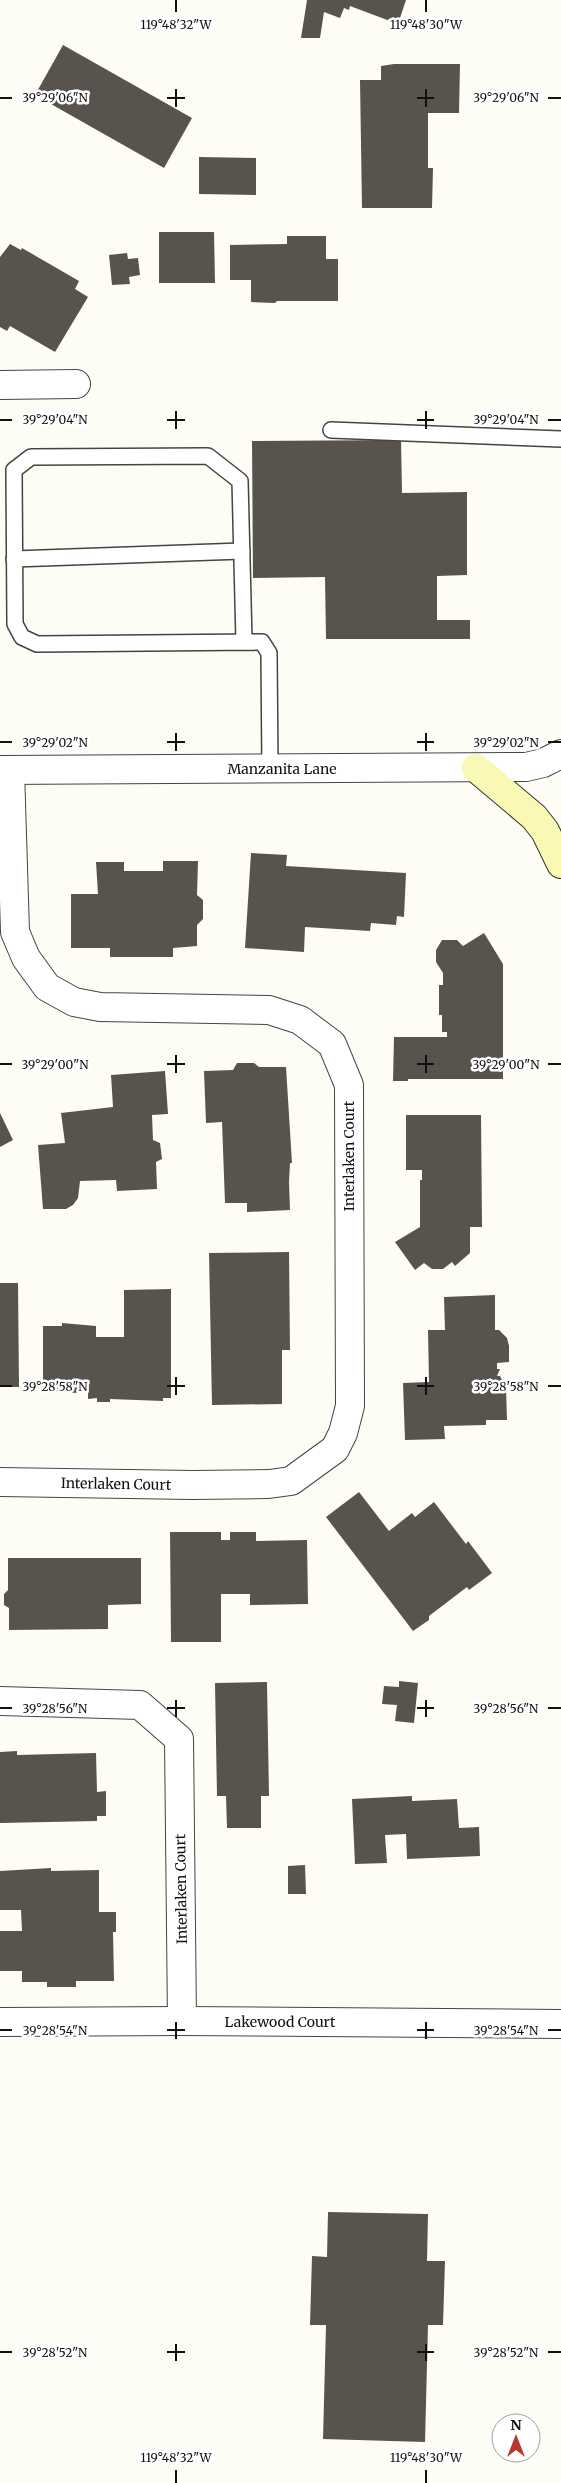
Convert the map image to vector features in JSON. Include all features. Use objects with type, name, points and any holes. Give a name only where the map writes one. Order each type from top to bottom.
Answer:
[{"type":"main road","points":[[476,768],[534,818],[545,831],[561,864]]},
{"type":"street","points":[[0,385],[76,384]]},
{"type":"street","name":"Manzanita Lane","points":[[5,770],[526,767],[543,763],[561,754]]},
{"type":"street","name":"Interlaken Court","points":[[0,1482],[192,1485],[270,1484],[291,1481],[335,1449],[343,1433],[350,1406],[348,1085],[332,1044],[300,1020],[269,1010],[100,1007],[74,1002],[47,987],[26,958],[15,932],[5,770]]},
{"type":"street","name":"Interlaken Court","points":[[0,1701],[140,1705],[179,1738],[182,2021]]},
{"type":"street","name":"Lakewood Court","points":[[0,2022],[182,2021],[561,2024]]},
{"type":"lane","points":[[332,430],[561,439]]},
{"type":"lane","points":[[244,641],[240,481],[208,456],[31,458],[14,470],[15,624],[22,637],[37,644],[262,642],[269,653],[270,769]]},
{"type":"lane","points":[[14,559],[242,551]]},
{"type":"building","points":[[307,0],[406,0],[398,24],[350,6],[349,10],[344,8],[340,18],[324,12],[320,38],[301,38]]},
{"type":"building","points":[[63,45],[192,118],[164,168],[35,95]]},
{"type":"building","points":[[394,64],[460,64],[459,113],[428,113],[428,168],[433,168],[432,208],[362,208],[360,80],[381,80],[381,66]]},
{"type":"building","points":[[199,157],[256,158],[256,195],[199,194]]},
{"type":"building","points":[[159,232],[214,232],[215,283],[159,283]]},
{"type":"building","points":[[287,236],[326,236],[326,259],[338,259],[338,301],[251,302],[251,280],[230,280],[230,245],[287,244]]},
{"type":"building","points":[[10,244],[21,250],[22,248],[79,281],[75,289],[88,297],[55,352],[10,326],[7,331],[0,327],[0,257]]},
{"type":"building","points":[[127,253],[128,259],[138,258],[140,275],[129,277],[130,284],[112,285],[109,255]]},
{"type":"building","points":[[401,440],[402,493],[467,492],[467,575],[437,576],[437,620],[470,620],[470,639],[326,639],[325,577],[253,578],[252,441]]},
{"type":"building","points":[[251,853],[287,855],[286,866],[406,873],[404,917],[397,916],[396,925],[371,923],[370,931],[305,927],[304,952],[245,948]]},
{"type":"building","points":[[163,861],[198,861],[197,895],[203,900],[203,919],[197,925],[197,946],[173,948],[173,957],[110,957],[110,948],[71,948],[71,894],[98,894],[96,862],[124,862],[124,871],[163,871]]},
{"type":"building","points":[[484,933],[503,964],[503,1079],[408,1079],[408,1081],[393,1081],[394,1037],[447,1037],[447,1032],[442,1032],[442,1015],[439,1015],[439,985],[443,985],[443,973],[436,962],[436,950],[442,940],[457,940],[463,946]]},
{"type":"building","points":[[237,1063],[254,1063],[259,1067],[286,1067],[292,1163],[290,1163],[289,1182],[290,1210],[247,1212],[247,1203],[225,1203],[222,1122],[206,1123],[204,1071],[233,1070]]},
{"type":"building","points":[[165,1071],[168,1114],[152,1115],[153,1140],[160,1143],[162,1159],[156,1162],[157,1189],[117,1191],[116,1180],[80,1181],[78,1198],[73,1205],[66,1209],[43,1209],[38,1145],[65,1143],[61,1113],[113,1107],[111,1075]]},
{"type":"building","points":[[0,1113],[13,1140],[0,1147]]},
{"type":"building","points":[[406,1115],[481,1115],[482,1227],[470,1227],[470,1253],[455,1266],[452,1262],[443,1269],[432,1269],[424,1263],[415,1270],[395,1242],[420,1227],[420,1180],[422,1180],[422,1170],[406,1170]]},
{"type":"building","points":[[289,1252],[290,1350],[282,1350],[282,1404],[212,1405],[209,1253]]},
{"type":"building","points":[[0,1283],[18,1283],[19,1387],[0,1387]]},
{"type":"building","points":[[171,1289],[171,1398],[163,1398],[163,1401],[110,1399],[110,1402],[97,1402],[97,1398],[88,1399],[88,1390],[77,1390],[77,1393],[43,1390],[43,1326],[62,1326],[62,1323],[96,1326],[96,1337],[124,1337],[124,1290]]},
{"type":"building","points":[[495,1295],[495,1330],[499,1330],[507,1338],[509,1346],[509,1362],[497,1363],[497,1369],[500,1369],[497,1376],[500,1376],[506,1388],[507,1420],[486,1420],[486,1425],[444,1426],[445,1439],[405,1440],[403,1383],[429,1382],[428,1330],[445,1330],[444,1297]]},
{"type":"building","points":[[359,1492],[389,1531],[412,1513],[415,1517],[434,1502],[466,1544],[468,1541],[492,1573],[469,1590],[467,1587],[429,1616],[429,1620],[413,1631],[326,1517]]},
{"type":"building","points":[[170,1532],[221,1532],[221,1540],[230,1540],[230,1532],[256,1532],[256,1541],[307,1540],[308,1604],[250,1605],[250,1594],[221,1594],[221,1642],[171,1642]]},
{"type":"building","points":[[8,1558],[141,1558],[141,1604],[108,1605],[108,1629],[9,1630],[9,1608],[4,1605],[4,1594],[8,1590]]},
{"type":"building","points":[[399,1681],[418,1683],[414,1723],[395,1721],[397,1705],[382,1704],[384,1686],[399,1687]]},
{"type":"building","points":[[267,1682],[269,1796],[261,1796],[261,1828],[227,1828],[226,1796],[217,1796],[215,1683]]},
{"type":"building","points":[[17,1751],[17,1755],[96,1753],[97,1792],[106,1791],[106,1816],[97,1816],[97,1821],[0,1823],[0,1752]]},
{"type":"building","points":[[412,1796],[412,1801],[457,1799],[459,1828],[479,1827],[480,1856],[407,1859],[406,1834],[385,1835],[387,1863],[355,1864],[352,1799]]},
{"type":"building","points":[[305,1865],[306,1894],[288,1894],[288,1866]]},
{"type":"building","points":[[51,1868],[51,1871],[99,1870],[99,1912],[116,1912],[116,1932],[113,1932],[114,1981],[76,1981],[76,1987],[47,1987],[47,1982],[22,1982],[22,1971],[0,1971],[0,1931],[22,1931],[21,1910],[0,1910],[0,1871]]},
{"type":"building","points":[[328,2212],[428,2214],[427,2261],[445,2261],[443,2325],[428,2325],[425,2442],[323,2439],[326,2325],[310,2325],[312,2256],[327,2257]]}]
